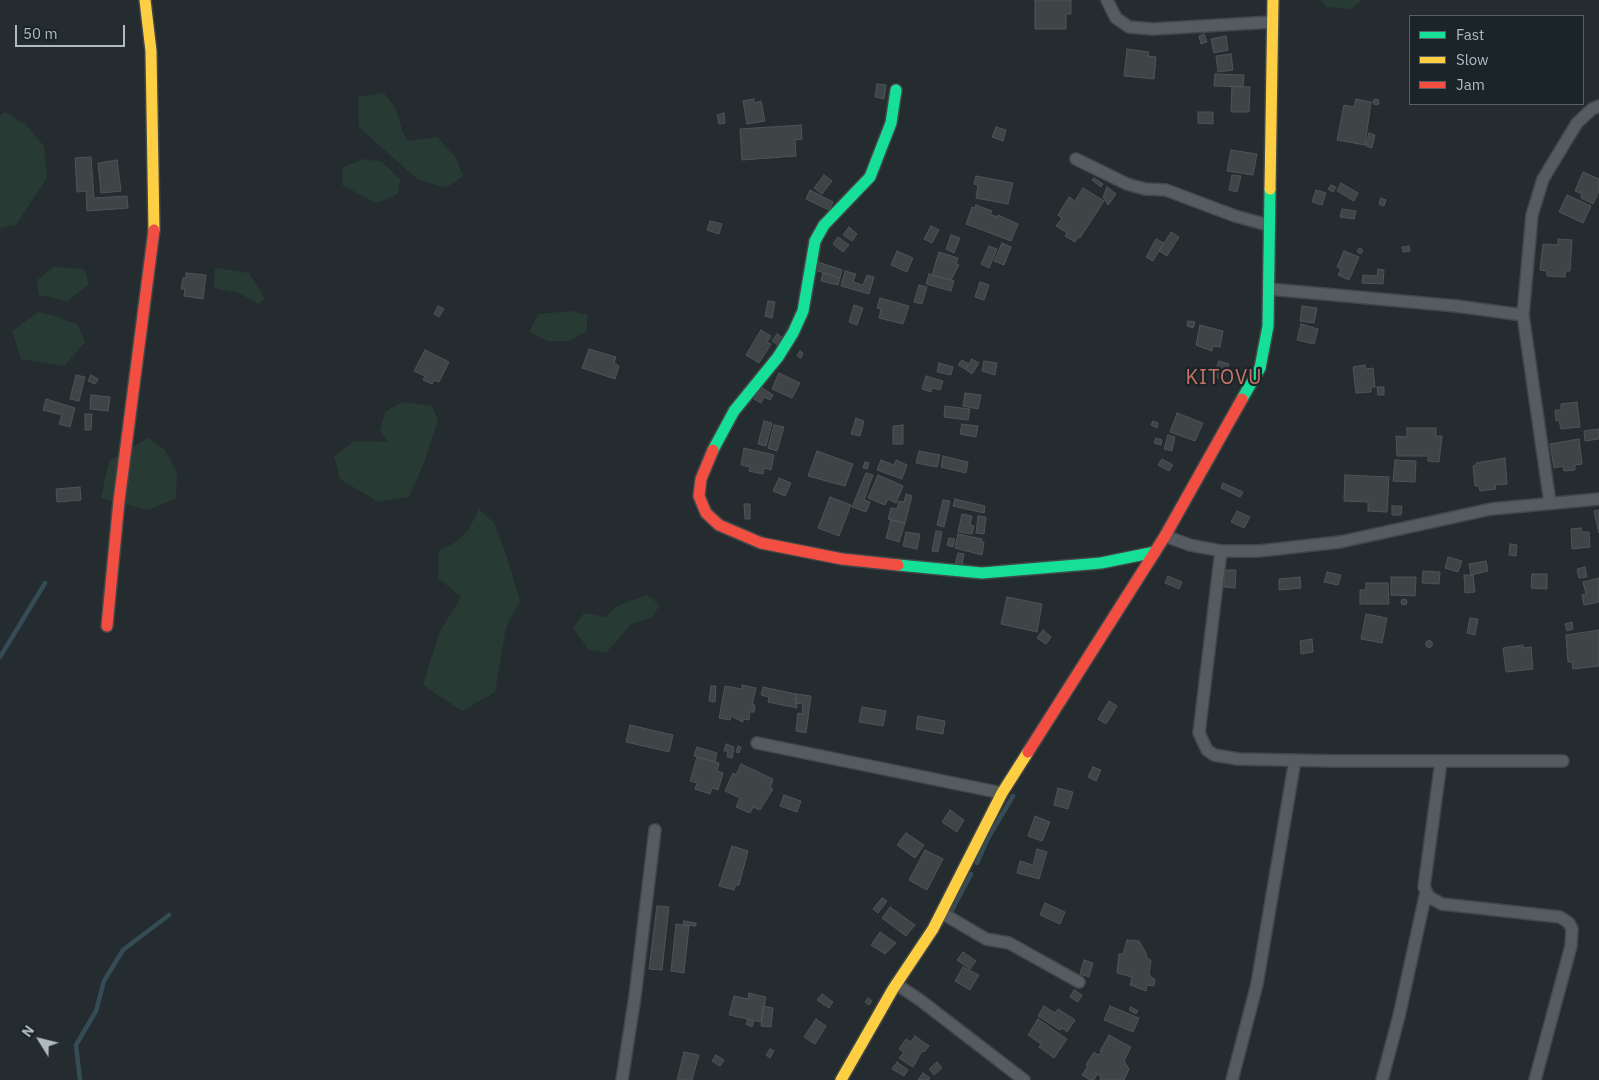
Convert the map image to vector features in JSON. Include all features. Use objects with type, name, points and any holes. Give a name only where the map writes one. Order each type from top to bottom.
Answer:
[{"type":"street","points":[[107,626],[120,501],[155,220],[151,51],[145,0]]},
{"type":"street","points":[[1107,0],[1116,18],[1129,27],[1169,28],[1272,22]]},
{"type":"street","points":[[841,1080],[896,984],[942,913],[1002,793],[1166,536],[1196,477],[1260,368],[1268,326],[1272,0]]},
{"type":"street","points":[[896,90],[892,123],[870,177],[824,225],[815,241],[803,311],[793,333],[778,357],[720,434],[701,479],[698,496],[706,513],[718,525],[761,543],[842,559],[946,570],[982,573],[1035,569],[1101,563],[1155,552]]},
{"type":"street","points":[[1550,503],[1523,315],[1532,215],[1543,179],[1577,123],[1592,109],[1599,106]]},
{"type":"street","points":[[1076,159],[1127,184],[1146,189],[1166,190],[1235,216],[1268,225]]},
{"type":"street","points":[[1269,289],[1456,306],[1523,315]]},
{"type":"street","points":[[1166,536],[1190,545],[1221,551],[1258,551],[1340,542],[1477,512],[1599,498]]},
{"type":"street","points":[[1221,551],[1200,710],[1199,733],[1202,743],[1214,755],[1238,759],[1296,760],[1563,761]]},
{"type":"street","points":[[757,743],[1002,793]]},
{"type":"street","points":[[1232,1080],[1260,966],[1296,760]]},
{"type":"street","points":[[1441,762],[1424,887],[1429,897],[1442,904],[1560,917],[1570,923],[1572,929],[1571,946],[1535,1080]]},
{"type":"street","points":[[622,1080],[635,996],[655,830]]},
{"type":"street","points":[[1382,1080],[1399,1016],[1426,892]]},
{"type":"street","points":[[942,913],[986,939],[1009,943],[1079,982]]},
{"type":"street","points":[[896,984],[920,1000],[1024,1080]]},
{"type":"green space","points":[[1321,0],[1362,0],[1351,9],[1326,7]]},
{"type":"green space","points":[[384,93],[396,109],[403,133],[408,141],[437,137],[456,158],[463,176],[446,188],[417,179],[359,127],[358,97]]},
{"type":"green space","points":[[5,112],[26,125],[44,146],[47,178],[16,225],[0,228],[0,115]]},
{"type":"green space","points":[[364,159],[382,162],[400,179],[398,194],[376,203],[342,185],[343,167]]},
{"type":"green space","points":[[54,267],[84,269],[89,284],[67,301],[39,295],[37,280]]},
{"type":"green space","points":[[215,268],[249,273],[265,299],[258,304],[239,293],[214,288]]},
{"type":"green space","points":[[571,311],[587,315],[587,331],[569,341],[548,341],[529,332],[538,314]]},
{"type":"green space","points":[[38,312],[78,325],[85,342],[64,366],[21,359],[12,331]]},
{"type":"green space","points":[[402,402],[432,406],[438,420],[424,463],[409,497],[378,502],[340,479],[334,456],[355,441],[388,442],[380,431],[385,412]]},
{"type":"green space","points":[[148,438],[164,449],[177,472],[176,499],[147,510],[101,498],[109,461]]},
{"type":"green space","points":[[479,509],[494,523],[507,557],[520,601],[506,627],[495,692],[462,711],[423,685],[439,633],[461,597],[438,578],[439,551],[456,542],[469,529]]},
{"type":"green space","points":[[647,595],[660,605],[652,617],[631,624],[606,653],[589,650],[573,628],[584,613],[605,617],[619,605]]},
{"type":"building","points":[[1035,0],[1071,0],[1071,14],[1066,14],[1066,29],[1035,29]]},
{"type":"building","points":[[1204,34],[1207,42],[1201,44],[1199,36]]},
{"type":"building","points":[[1226,36],[1228,50],[1214,53],[1211,39]]},
{"type":"building","points":[[1127,49],[1149,52],[1148,56],[1156,57],[1154,79],[1124,76]]},
{"type":"building","points":[[1231,54],[1233,70],[1218,72],[1216,56]]},
{"type":"building","points":[[1215,74],[1244,75],[1243,87],[1214,86]]},
{"type":"building","points":[[877,84],[886,85],[884,99],[875,97]]},
{"type":"building","points":[[1232,86],[1250,87],[1249,112],[1231,112]]},
{"type":"building","points":[[754,99],[754,103],[761,101],[765,121],[747,124],[743,101]]},
{"type":"building","points":[[1356,99],[1371,102],[1365,145],[1337,140],[1344,105],[1354,107]]},
{"type":"building","points":[[1376,99],[1379,102],[1376,105],[1373,102]]},
{"type":"building","points":[[1198,112],[1213,112],[1213,124],[1198,123]]},
{"type":"building","points":[[724,113],[725,123],[719,124],[717,115]]},
{"type":"building","points":[[801,125],[802,139],[795,140],[796,156],[742,160],[740,129]]},
{"type":"building","points":[[996,127],[1006,130],[1003,141],[992,137]]},
{"type":"building","points":[[1369,133],[1375,135],[1372,148],[1366,146]]},
{"type":"building","points":[[1231,150],[1257,154],[1253,175],[1227,171]]},
{"type":"building","points":[[91,157],[94,198],[127,196],[128,208],[87,211],[86,191],[77,192],[75,158]]},
{"type":"building","points":[[117,160],[121,191],[101,193],[98,163]]},
{"type":"building","points":[[1583,172],[1599,179],[1599,191],[1593,204],[1581,198],[1582,194],[1575,191]]},
{"type":"building","points":[[824,175],[832,181],[822,194],[814,188]]},
{"type":"building","points":[[1232,175],[1241,176],[1237,192],[1229,190]]},
{"type":"building","points":[[976,176],[1013,183],[1008,204],[976,198],[978,185],[974,184]]},
{"type":"building","points":[[1094,178],[1103,184],[1101,187],[1092,180]]},
{"type":"building","points":[[1341,183],[1358,193],[1354,201],[1337,191]]},
{"type":"building","points":[[1331,185],[1336,187],[1333,192],[1328,189]]},
{"type":"building","points":[[1107,187],[1116,194],[1108,205],[1103,197]]},
{"type":"building","points":[[1083,188],[1104,201],[1080,238],[1078,237],[1075,242],[1065,236],[1067,233],[1056,226],[1062,218],[1058,215],[1069,197],[1075,201]]},
{"type":"building","points":[[810,190],[833,202],[829,210],[806,199]]},
{"type":"building","points":[[1316,190],[1326,193],[1322,205],[1312,202]]},
{"type":"building","points":[[1567,195],[1591,206],[1583,223],[1559,212]]},
{"type":"building","points":[[1381,198],[1386,200],[1384,206],[1379,204]]},
{"type":"building","points":[[976,205],[992,211],[990,214],[997,217],[998,215],[1018,224],[1011,241],[966,224],[972,207],[975,208]]},
{"type":"building","points":[[1342,209],[1356,211],[1354,219],[1340,217]]},
{"type":"building","points":[[710,221],[722,224],[719,234],[707,230]]},
{"type":"building","points":[[931,226],[939,230],[932,243],[924,239]]},
{"type":"building","points":[[849,227],[857,234],[852,241],[843,235]]},
{"type":"building","points":[[1171,232],[1179,237],[1167,256],[1159,251]]},
{"type":"building","points":[[951,235],[960,238],[954,253],[946,249]]},
{"type":"building","points":[[838,237],[849,245],[843,252],[833,244]]},
{"type":"building","points":[[1156,239],[1164,243],[1153,261],[1146,257]]},
{"type":"building","points":[[1558,239],[1572,240],[1570,271],[1566,271],[1565,277],[1547,276],[1547,271],[1540,270],[1543,244],[1558,245]]},
{"type":"building","points":[[1002,243],[1011,247],[1004,265],[994,261]]},
{"type":"building","points":[[989,246],[997,249],[989,268],[981,264]]},
{"type":"building","points":[[1409,246],[1410,251],[1403,252],[1402,247]]},
{"type":"building","points":[[1360,248],[1363,251],[1360,254],[1357,251]]},
{"type":"building","points":[[897,251],[913,258],[907,272],[891,265]]},
{"type":"building","points":[[1344,251],[1359,257],[1349,280],[1338,275],[1341,269],[1337,267]]},
{"type":"building","points":[[939,252],[958,258],[956,264],[959,265],[951,280],[932,275]]},
{"type":"building","points":[[818,262],[842,270],[840,278],[815,270]]},
{"type":"building","points":[[1378,269],[1384,270],[1383,284],[1362,283],[1363,275],[1377,276]]},
{"type":"building","points":[[845,271],[856,274],[853,282],[863,285],[867,275],[874,277],[869,294],[841,286]]},
{"type":"building","points":[[186,273],[206,275],[203,299],[184,296],[185,289],[181,289]]},
{"type":"building","points":[[823,273],[840,278],[838,285],[821,281]]},
{"type":"building","points":[[929,274],[954,281],[951,291],[926,284]]},
{"type":"building","points":[[980,282],[989,285],[984,300],[975,297]]},
{"type":"building","points":[[919,285],[927,287],[922,304],[914,302]]},
{"type":"building","points":[[880,298],[909,306],[903,324],[879,318],[881,309],[877,308]]},
{"type":"building","points":[[768,301],[775,302],[772,318],[765,316]]},
{"type":"building","points":[[854,305],[863,308],[857,325],[849,322]]},
{"type":"building","points":[[438,306],[444,309],[439,317],[434,314]]},
{"type":"building","points":[[1302,306],[1317,308],[1314,323],[1300,321]]},
{"type":"building","points":[[1188,321],[1195,322],[1193,328],[1187,326]]},
{"type":"building","points":[[1301,324],[1318,329],[1314,344],[1297,340]]},
{"type":"building","points":[[1200,325],[1223,331],[1220,347],[1213,346],[1212,351],[1196,345]]},
{"type":"building","points":[[761,330],[771,336],[767,342],[771,344],[759,363],[746,355]]},
{"type":"building","points":[[777,334],[783,338],[778,345],[772,341]]},
{"type":"building","points":[[589,349],[616,357],[614,363],[619,366],[615,379],[582,368]]},
{"type":"building","points":[[425,350],[449,362],[439,382],[434,380],[432,384],[423,380],[425,376],[414,371]]},
{"type":"building","points":[[800,351],[803,353],[801,358],[797,356]]},
{"type":"building","points":[[972,359],[979,363],[972,374],[965,369]]},
{"type":"building","points":[[962,360],[969,364],[965,369],[958,365]]},
{"type":"building","points":[[984,361],[997,363],[995,375],[982,371]]},
{"type":"building","points":[[1219,361],[1229,364],[1223,380],[1213,376]]},
{"type":"building","points":[[939,363],[953,367],[951,375],[937,372]]},
{"type":"building","points":[[1365,365],[1366,369],[1373,368],[1375,387],[1371,387],[1371,392],[1356,393],[1353,367]]},
{"type":"building","points":[[779,373],[800,383],[792,398],[772,389]]},
{"type":"building","points":[[76,375],[85,377],[79,401],[70,399]]},
{"type":"building","points":[[91,375],[98,379],[95,384],[88,381]]},
{"type":"building","points":[[926,376],[943,381],[940,390],[932,388],[931,392],[922,389]]},
{"type":"building","points":[[761,387],[773,395],[770,400],[764,397],[761,403],[754,399]]},
{"type":"building","points":[[1377,387],[1384,387],[1384,395],[1378,395]]},
{"type":"building","points":[[965,393],[981,395],[978,409],[963,406]]},
{"type":"building","points":[[91,395],[110,397],[108,411],[90,409]]},
{"type":"building","points":[[46,399],[75,408],[70,427],[59,424],[62,415],[43,410]]},
{"type":"building","points":[[1577,402],[1580,427],[1561,429],[1559,420],[1556,421],[1555,410],[1561,410],[1561,404]]},
{"type":"building","points":[[945,406],[970,409],[968,420],[944,417]]},
{"type":"building","points":[[1177,413],[1203,423],[1195,441],[1170,432]]},
{"type":"building","points":[[85,414],[92,414],[91,430],[85,430]]},
{"type":"building","points":[[856,418],[864,421],[860,436],[851,434]]},
{"type":"building","points":[[764,421],[772,423],[766,446],[758,444]]},
{"type":"building","points":[[1153,421],[1158,423],[1157,428],[1151,425]]},
{"type":"building","points":[[962,424],[978,426],[976,437],[960,434]]},
{"type":"building","points":[[774,425],[784,427],[777,451],[768,448]]},
{"type":"building","points":[[903,425],[903,444],[893,444],[893,426]]},
{"type":"building","points":[[1407,428],[1436,428],[1436,436],[1442,436],[1439,462],[1428,461],[1428,456],[1397,456],[1396,436],[1407,437]]},
{"type":"building","points":[[1599,429],[1599,439],[1585,441],[1584,431]]},
{"type":"building","points":[[1168,435],[1175,437],[1172,451],[1164,449]]},
{"type":"building","points":[[1156,438],[1162,440],[1161,445],[1154,443]]},
{"type":"building","points":[[1579,439],[1582,464],[1575,465],[1575,470],[1564,471],[1563,466],[1554,468],[1550,444]]},
{"type":"building","points":[[744,448],[774,455],[771,470],[764,468],[763,474],[749,471],[750,467],[741,465]]},
{"type":"building","points":[[817,451],[853,464],[845,486],[808,476]]},
{"type":"building","points":[[919,451],[940,455],[937,467],[916,463]]},
{"type":"building","points":[[943,456],[968,462],[966,473],[941,467]]},
{"type":"building","points":[[1505,458],[1507,484],[1495,485],[1496,489],[1480,491],[1479,486],[1475,486],[1473,466],[1476,463]]},
{"type":"building","points":[[1162,459],[1173,465],[1169,471],[1158,465]]},
{"type":"building","points":[[881,460],[894,465],[896,460],[907,465],[902,479],[877,470]]},
{"type":"building","points":[[1395,460],[1416,461],[1415,482],[1393,481]]},
{"type":"building","points":[[865,462],[869,463],[867,469],[863,468]]},
{"type":"building","points":[[866,473],[873,475],[864,500],[870,502],[866,512],[852,507]]},
{"type":"building","points":[[878,475],[903,486],[896,503],[888,499],[885,505],[868,498]]},
{"type":"building","points":[[1345,475],[1389,477],[1387,512],[1368,511],[1368,502],[1344,501]]},
{"type":"building","points":[[779,478],[791,483],[785,496],[773,491]]},
{"type":"building","points":[[1223,483],[1243,492],[1240,497],[1221,488]]},
{"type":"building","points":[[80,487],[81,500],[57,502],[56,489]]},
{"type":"building","points":[[906,494],[912,496],[905,523],[888,519],[891,508],[897,509],[899,501],[904,502]]},
{"type":"building","points":[[830,497],[851,505],[839,536],[818,528]]},
{"type":"building","points":[[955,499],[985,506],[984,513],[953,506]]},
{"type":"building","points":[[943,500],[950,501],[944,527],[937,525]]},
{"type":"building","points":[[744,504],[750,504],[750,519],[745,519]]},
{"type":"building","points":[[1392,506],[1402,506],[1401,515],[1392,515]]},
{"type":"building","points":[[1599,510],[1599,533],[1594,511]]},
{"type":"building","points":[[1237,511],[1250,517],[1244,528],[1231,522]]},
{"type":"building","points":[[962,514],[972,516],[970,525],[974,526],[972,534],[958,532]]},
{"type":"building","points":[[978,516],[986,517],[984,534],[976,533]]},
{"type":"building","points":[[891,520],[905,523],[899,542],[886,538]]},
{"type":"building","points":[[1581,528],[1582,532],[1589,532],[1590,547],[1572,549],[1571,529]]},
{"type":"building","points":[[936,531],[942,532],[938,552],[932,551]]},
{"type":"building","points":[[906,532],[920,534],[917,549],[903,546]]},
{"type":"building","points":[[958,534],[982,539],[981,542],[984,542],[982,555],[955,548]]},
{"type":"building","points":[[949,538],[955,539],[953,547],[947,545]]},
{"type":"building","points":[[1510,544],[1517,545],[1516,556],[1509,555]]},
{"type":"building","points":[[958,553],[964,554],[962,566],[955,565]]},
{"type":"building","points":[[1448,557],[1462,561],[1458,572],[1445,568]]},
{"type":"building","points":[[1486,561],[1488,571],[1471,575],[1469,564]]},
{"type":"building","points":[[1585,567],[1587,577],[1579,578],[1577,569]]},
{"type":"building","points":[[1225,570],[1236,570],[1235,588],[1224,587]]},
{"type":"building","points":[[1423,571],[1440,572],[1439,584],[1422,583]]},
{"type":"building","points":[[1327,572],[1341,575],[1338,585],[1324,582]]},
{"type":"building","points":[[1532,574],[1547,574],[1547,589],[1531,588]]},
{"type":"building","points":[[1464,575],[1473,575],[1475,592],[1465,593]]},
{"type":"building","points":[[1168,576],[1182,582],[1179,589],[1165,583]]},
{"type":"building","points":[[1300,577],[1301,588],[1279,590],[1279,579]]},
{"type":"building","points":[[1391,577],[1416,577],[1415,596],[1391,595]]},
{"type":"building","points":[[1599,578],[1599,602],[1584,605],[1582,595],[1586,594],[1583,582]]},
{"type":"building","points":[[1366,583],[1388,583],[1389,604],[1360,604],[1360,590],[1366,590]]},
{"type":"building","points":[[1007,597],[1042,604],[1037,632],[1001,624]]},
{"type":"building","points":[[1404,599],[1407,602],[1404,605],[1401,602]]},
{"type":"building","points":[[1366,614],[1387,618],[1382,643],[1361,639]]},
{"type":"building","points":[[1470,618],[1478,619],[1475,635],[1467,633]]},
{"type":"building","points":[[1572,622],[1573,629],[1567,631],[1565,624]]},
{"type":"building","points":[[1043,630],[1051,637],[1046,644],[1037,638]]},
{"type":"building","points":[[1599,630],[1599,666],[1573,669],[1572,662],[1568,662],[1566,635]]},
{"type":"building","points":[[1312,639],[1313,652],[1301,654],[1300,641]]},
{"type":"building","points":[[1429,640],[1433,644],[1429,648],[1425,644]]},
{"type":"building","points":[[1523,645],[1523,648],[1531,647],[1533,669],[1506,672],[1503,648]]},
{"type":"building","points":[[742,685],[756,688],[752,705],[755,705],[754,712],[750,712],[749,720],[743,719],[743,722],[731,716],[730,720],[719,718],[725,686],[742,689]]},
{"type":"building","points":[[711,686],[716,686],[715,702],[709,701]]},
{"type":"building","points":[[763,687],[796,694],[797,708],[768,702],[769,697],[761,695]]},
{"type":"building","points":[[796,694],[811,696],[806,733],[796,731],[798,713],[802,714],[803,704],[795,703]]},
{"type":"building","points":[[1109,701],[1117,706],[1106,724],[1098,719]]},
{"type":"building","points":[[862,707],[886,711],[883,726],[859,722]]},
{"type":"building","points":[[918,716],[945,721],[943,734],[916,729]]},
{"type":"building","points":[[630,725],[673,735],[669,752],[626,742]]},
{"type":"building","points":[[726,744],[734,747],[732,758],[727,757],[728,751],[724,751]]},
{"type":"building","points":[[738,746],[741,747],[739,753],[736,752]]},
{"type":"building","points":[[697,747],[717,753],[715,762],[694,756]]},
{"type":"building","points":[[697,757],[719,763],[717,771],[723,773],[718,790],[712,788],[710,794],[695,789],[697,783],[690,781]]},
{"type":"building","points":[[741,764],[773,779],[770,788],[773,789],[760,810],[753,807],[750,813],[736,807],[740,798],[725,791],[733,773],[736,775]]},
{"type":"building","points":[[1093,767],[1101,770],[1096,781],[1088,777]]},
{"type":"building","points":[[1058,788],[1073,792],[1068,809],[1054,805]]},
{"type":"building","points":[[784,795],[801,801],[797,812],[780,806]]},
{"type":"building","points":[[950,810],[964,820],[957,832],[942,822]]},
{"type":"building","points":[[1035,816],[1050,822],[1042,841],[1028,836]]},
{"type":"building","points":[[906,833],[924,845],[915,858],[897,845]]},
{"type":"building","points":[[732,846],[748,851],[739,885],[736,885],[734,890],[719,886]]},
{"type":"building","points":[[1037,849],[1047,852],[1039,879],[1017,873],[1020,861],[1033,865]]},
{"type":"building","points":[[925,850],[943,859],[927,890],[909,880]]},
{"type":"building","points":[[882,898],[887,901],[878,913],[873,909]]},
{"type":"building","points":[[1045,903],[1065,912],[1060,924],[1040,915]]},
{"type":"building","points":[[657,906],[669,907],[662,970],[649,969]]},
{"type":"building","points":[[890,907],[915,925],[906,936],[882,918]]},
{"type":"building","points":[[684,921],[696,923],[696,926],[683,925]]},
{"type":"building","points":[[676,924],[689,926],[684,973],[671,971]]},
{"type":"building","points":[[880,932],[896,943],[885,954],[871,945]]},
{"type":"building","points":[[1127,940],[1139,941],[1147,958],[1151,960],[1149,974],[1155,980],[1154,986],[1147,985],[1146,991],[1130,985],[1132,977],[1117,973],[1119,954],[1123,954]]},
{"type":"building","points":[[963,952],[976,961],[970,969],[957,960]]},
{"type":"building","points":[[1084,960],[1093,963],[1089,977],[1080,974]]},
{"type":"building","points":[[963,967],[979,975],[970,990],[955,981]]},
{"type":"building","points":[[1074,990],[1082,995],[1078,1002],[1070,997]]},
{"type":"building","points":[[749,993],[766,997],[761,1022],[729,1015],[734,996],[748,999]]},
{"type":"building","points":[[822,994],[833,1002],[829,1008],[817,1000]]},
{"type":"building","points":[[868,998],[872,1001],[869,1005],[865,1002]]},
{"type":"building","points":[[763,1006],[773,1008],[771,1027],[761,1026]]},
{"type":"building","points":[[1044,1006],[1055,1013],[1058,1009],[1075,1020],[1067,1032],[1062,1028],[1060,1030],[1038,1016]]},
{"type":"building","points":[[1110,1006],[1139,1018],[1133,1032],[1104,1020]]},
{"type":"building","points":[[1131,1007],[1138,1011],[1136,1014],[1129,1010]]},
{"type":"building","points":[[748,1019],[754,1022],[752,1027],[746,1024]]},
{"type":"building","points":[[816,1019],[826,1026],[815,1044],[804,1037]]},
{"type":"building","points":[[1038,1019],[1067,1039],[1054,1058],[1039,1047],[1041,1044],[1028,1035]]},
{"type":"building","points":[[1109,1035],[1131,1047],[1124,1061],[1129,1069],[1124,1080],[1100,1080],[1101,1077],[1097,1074],[1094,1080],[1090,1080],[1082,1075],[1088,1066],[1086,1065],[1094,1052],[1098,1055],[1102,1052],[1100,1051]]},
{"type":"building","points":[[915,1036],[929,1046],[924,1052],[922,1051],[913,1067],[899,1058],[904,1052],[899,1049],[906,1039],[911,1042]]},
{"type":"building","points":[[770,1049],[774,1051],[770,1058],[766,1055]]},
{"type":"building","points":[[684,1052],[699,1055],[692,1080],[677,1080]]},
{"type":"building","points":[[716,1055],[724,1060],[720,1066],[712,1061]]},
{"type":"building","points":[[897,1062],[908,1070],[904,1076],[892,1069]]},
{"type":"building","points":[[937,1062],[942,1068],[934,1075],[929,1069]]},
{"type":"building","points":[[923,1073],[930,1078],[928,1080],[918,1080]]},
{"type":"waterway","points":[[0,657],[45,583]]},
{"type":"waterway","points":[[977,863],[987,840],[1013,796]]},
{"type":"waterway","points":[[951,912],[971,874]]},
{"type":"waterway","points":[[80,1080],[76,1045],[96,1011],[104,981],[123,950],[169,915]]},
{"type":"traffic: fast","points":[[713,450],[734,411],[778,357],[793,333],[803,311],[815,241],[824,225],[870,177],[891,123],[896,90]]},
{"type":"traffic: fast","points":[[1242,399],[1260,368],[1268,326],[1270,189]]},
{"type":"traffic: fast","points":[[898,565],[982,573],[1101,563],[1155,552]]},
{"type":"traffic: slow","points":[[145,0],[151,51],[154,230]]},
{"type":"traffic: slow","points":[[1270,189],[1273,0]]},
{"type":"traffic: slow","points":[[841,1080],[893,989],[933,929],[1002,793],[1028,752]]},
{"type":"traffic: jam","points":[[107,626],[119,501],[154,230]]},
{"type":"traffic: jam","points":[[1028,752],[1165,536],[1242,399]]},
{"type":"traffic: jam","points":[[713,450],[701,479],[699,496],[706,513],[719,525],[761,543],[842,559],[898,565]]},
{"type":"district","name":"KITOVU","points":[[1224,378]]}]
